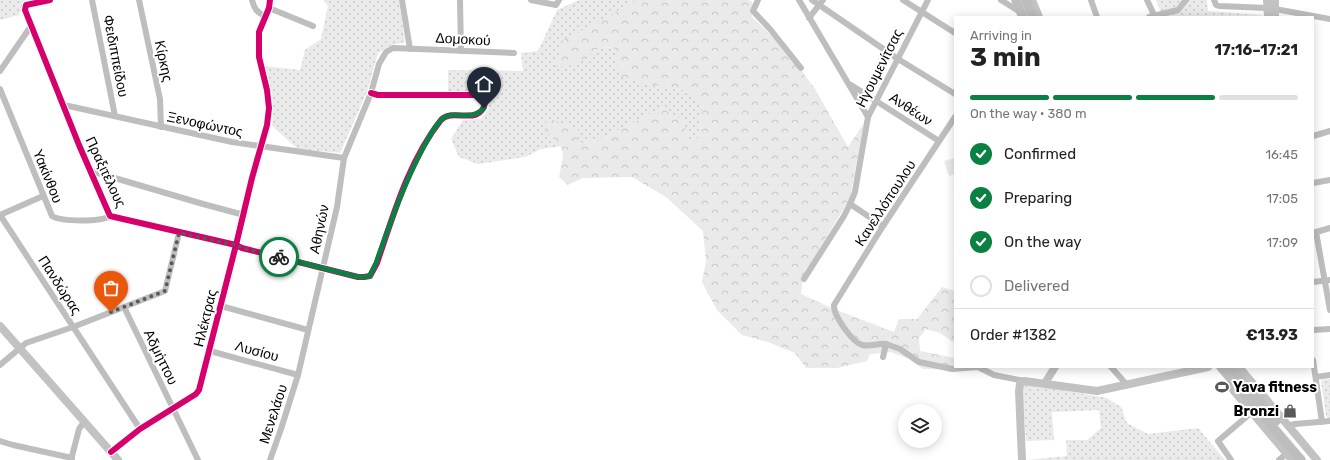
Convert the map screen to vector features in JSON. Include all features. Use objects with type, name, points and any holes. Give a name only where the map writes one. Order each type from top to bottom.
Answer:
[{"type":"main road","points":[[1016,0],[1022,16]]},
{"type":"main road","points":[[1026,0],[1033,16]]},
{"type":"main road","points":[[1222,368],[1301,460]]},
{"type":"main road","points":[[1231,368],[1309,460]]},
{"type":"street","name":"Πραξιτέλους","points":[[50,0],[26,5],[25,10],[110,216],[236,245],[242,248],[323,267],[358,277],[370,276],[409,175],[428,139],[442,119],[446,116],[472,116],[482,110],[485,103],[483,98],[478,96],[378,95],[371,93]]},
{"type":"street","name":"Φειδιππείδου","points":[[92,0],[115,116]]},
{"type":"street","name":"Κίρκης","points":[[139,0],[160,99],[161,127]]},
{"type":"street","points":[[252,0],[258,13],[265,16]]},
{"type":"street","name":"Ηλέκτρας","points":[[111,452],[140,429],[198,392],[210,351],[260,147],[267,125],[269,108],[267,90],[259,57],[260,32],[269,8],[270,0]]},
{"type":"street","points":[[402,0],[410,49]]},
{"type":"street","points":[[460,0],[461,51]]},
{"type":"street","points":[[531,0],[557,3]]},
{"type":"street","points":[[758,0],[754,11],[801,68]]},
{"type":"street","points":[[799,0],[868,117]]},
{"type":"street","points":[[812,0],[821,2],[898,59],[954,93]]},
{"type":"street","points":[[903,0],[954,32]]},
{"type":"street","name":"Ηγουμενίτσας","points":[[804,279],[850,204],[858,174],[868,117],[928,0]]},
{"type":"street","points":[[1001,0],[1022,16]]},
{"type":"street","points":[[1032,0],[1039,16]]},
{"type":"street","points":[[1091,0],[1097,16]]},
{"type":"street","points":[[1147,0],[1152,16],[1178,10],[1186,0]]},
{"type":"street","points":[[1271,9],[1275,0]]},
{"type":"street","points":[[809,18],[821,2]]},
{"type":"street","points":[[1215,3],[1271,9],[1312,16]]},
{"type":"street","points":[[269,8],[313,26]]},
{"type":"street","points":[[1314,16],[1330,19]]},
{"type":"street","points":[[0,71],[31,26]]},
{"type":"street","name":"Αθηνών","points":[[298,374],[337,207],[344,158],[371,93],[379,64],[386,52],[393,48],[410,49]]},
{"type":"street","name":"Δομοκού","points":[[410,49],[514,53]]},
{"type":"street","name":"Ανθέων","points":[[849,84],[939,141]]},
{"type":"street","name":"Υακίνθου","points":[[0,89],[52,216],[56,218],[102,220],[110,216]]},
{"type":"street","name":"Ξενοφώντος","points":[[64,105],[260,147],[344,158]]},
{"type":"street","name":"Κανελλόπουλου","points":[[886,344],[880,343],[862,345],[856,342],[836,317],[833,308],[835,302],[883,226],[954,118]]},
{"type":"street","points":[[1314,136],[1330,131]]},
{"type":"street","points":[[91,171],[244,215]]},
{"type":"street","points":[[1314,183],[1330,180]]},
{"type":"street","points":[[0,215],[44,196]]},
{"type":"street","points":[[850,204],[883,226]]},
{"type":"street","name":"Πανδώρας","points":[[0,215],[140,429]]},
{"type":"street","points":[[1330,228],[1315,232],[1328,280],[1330,310]]},
{"type":"street","points":[[0,365],[26,343],[73,327],[165,291],[179,233]]},
{"type":"street","points":[[1314,282],[1328,280]]},
{"type":"street","points":[[221,306],[308,330]]},
{"type":"street","name":"Αδμήττου","points":[[124,307],[198,460]]},
{"type":"street","points":[[0,326],[118,460]]},
{"type":"street","points":[[1314,330],[1330,329]]},
{"type":"street","points":[[883,357],[886,344],[900,349],[918,362],[952,369],[965,368]]},
{"type":"street","name":"Λυσίου","points":[[210,351],[298,374]]},
{"type":"street","points":[[1314,366],[1322,422]]},
{"type":"street","points":[[980,368],[994,375],[1097,392],[1204,368]]},
{"type":"street","points":[[1045,383],[1054,368]]},
{"type":"street","points":[[1112,368],[1127,385]]},
{"type":"street","points":[[1240,368],[1317,460]]},
{"type":"street","name":"Μενελάου","points":[[270,460],[298,374]]},
{"type":"street","points":[[1316,377],[1330,375]]},
{"type":"street","points":[[1232,380],[1231,385],[1233,390],[1289,457],[1279,460]]},
{"type":"street","points":[[1022,460],[1019,391],[1020,384],[1024,381]]},
{"type":"street","points":[[1231,460],[1218,441],[1252,412]]},
{"type":"street","points":[[1288,426],[1330,421]]},
{"type":"street","points":[[0,441],[71,459],[79,429],[84,422]]},
{"type":"green space","points":[[0,0],[27,0],[25,1],[19,15],[0,20]]},
{"type":"green space","points":[[323,0],[399,0],[405,42],[392,45],[378,53],[367,92],[340,153],[298,149],[272,126],[273,110],[271,90],[265,66],[300,70],[305,50],[321,39],[328,6]]},
{"type":"green space","points":[[579,0],[638,0],[611,15],[575,65],[599,47],[614,48],[647,84],[684,90],[703,106],[698,141],[689,141],[683,121],[662,108],[598,140],[577,144],[545,129],[562,146],[541,149],[525,157],[478,164],[459,157],[451,139],[463,120],[481,119],[489,108],[488,100],[482,92],[448,93],[448,70],[523,71],[521,53],[538,51],[557,10]]},
{"type":"green space","points":[[638,0],[749,0],[753,3],[751,9],[752,17],[784,47],[815,89],[848,147],[864,123],[850,198],[803,277],[801,294],[834,309],[894,332],[899,319],[917,319],[942,287],[954,291],[954,342],[940,333],[926,329],[919,338],[920,351],[954,358],[954,368],[971,370],[923,369],[909,359],[891,352],[870,354],[867,361],[837,368],[806,368],[795,353],[768,342],[742,335],[717,310],[702,282],[706,261],[703,231],[666,197],[632,177],[583,178],[568,185],[559,177],[563,154],[562,150],[545,129],[547,118],[578,129],[577,144],[598,140],[662,108],[683,121],[689,141],[698,141],[703,106],[684,90],[647,84],[620,77],[614,48],[600,47],[575,65],[556,67],[562,41]]},
{"type":"green space","points":[[1156,0],[1207,0],[1208,11],[1262,15],[1262,16],[1163,16]]},
{"type":"green space","points":[[954,158],[954,174],[949,176],[944,161]]},
{"type":"green space","points":[[1330,379],[1330,418],[1328,418],[1326,416],[1321,381]]},
{"type":"green space","points":[[1028,384],[1107,398],[1121,407],[1127,423],[1148,434],[1198,428],[1225,460],[1027,460],[1067,456],[1066,440],[1087,440],[1101,428],[1099,410],[1052,412],[1054,440],[1026,441],[1022,390],[1024,386]]},
{"type":"cycle path","points":[[50,0],[26,5],[25,10],[79,145],[110,216],[236,245],[242,248],[358,277],[370,276],[377,263],[411,170],[430,136],[441,120],[452,115],[478,114],[482,110],[485,103],[483,98],[478,95],[378,95],[371,93]]},
{"type":"cycle path","points":[[111,452],[140,429],[196,394],[199,390],[252,178],[267,125],[269,108],[267,90],[259,57],[259,32],[269,8],[270,0]]},
{"type":"way so far","points":[[111,312],[165,291],[179,233],[236,245],[242,248],[279,257]]},
{"type":"place","name":"Yava fitness","points":[[1222,387]]},
{"type":"place","name":"Bronzi","points":[[1290,411]]},
{"type":"route","points":[[279,257],[358,277],[370,276],[409,175],[428,139],[442,119],[446,116],[472,116],[478,114],[484,108]]}]
